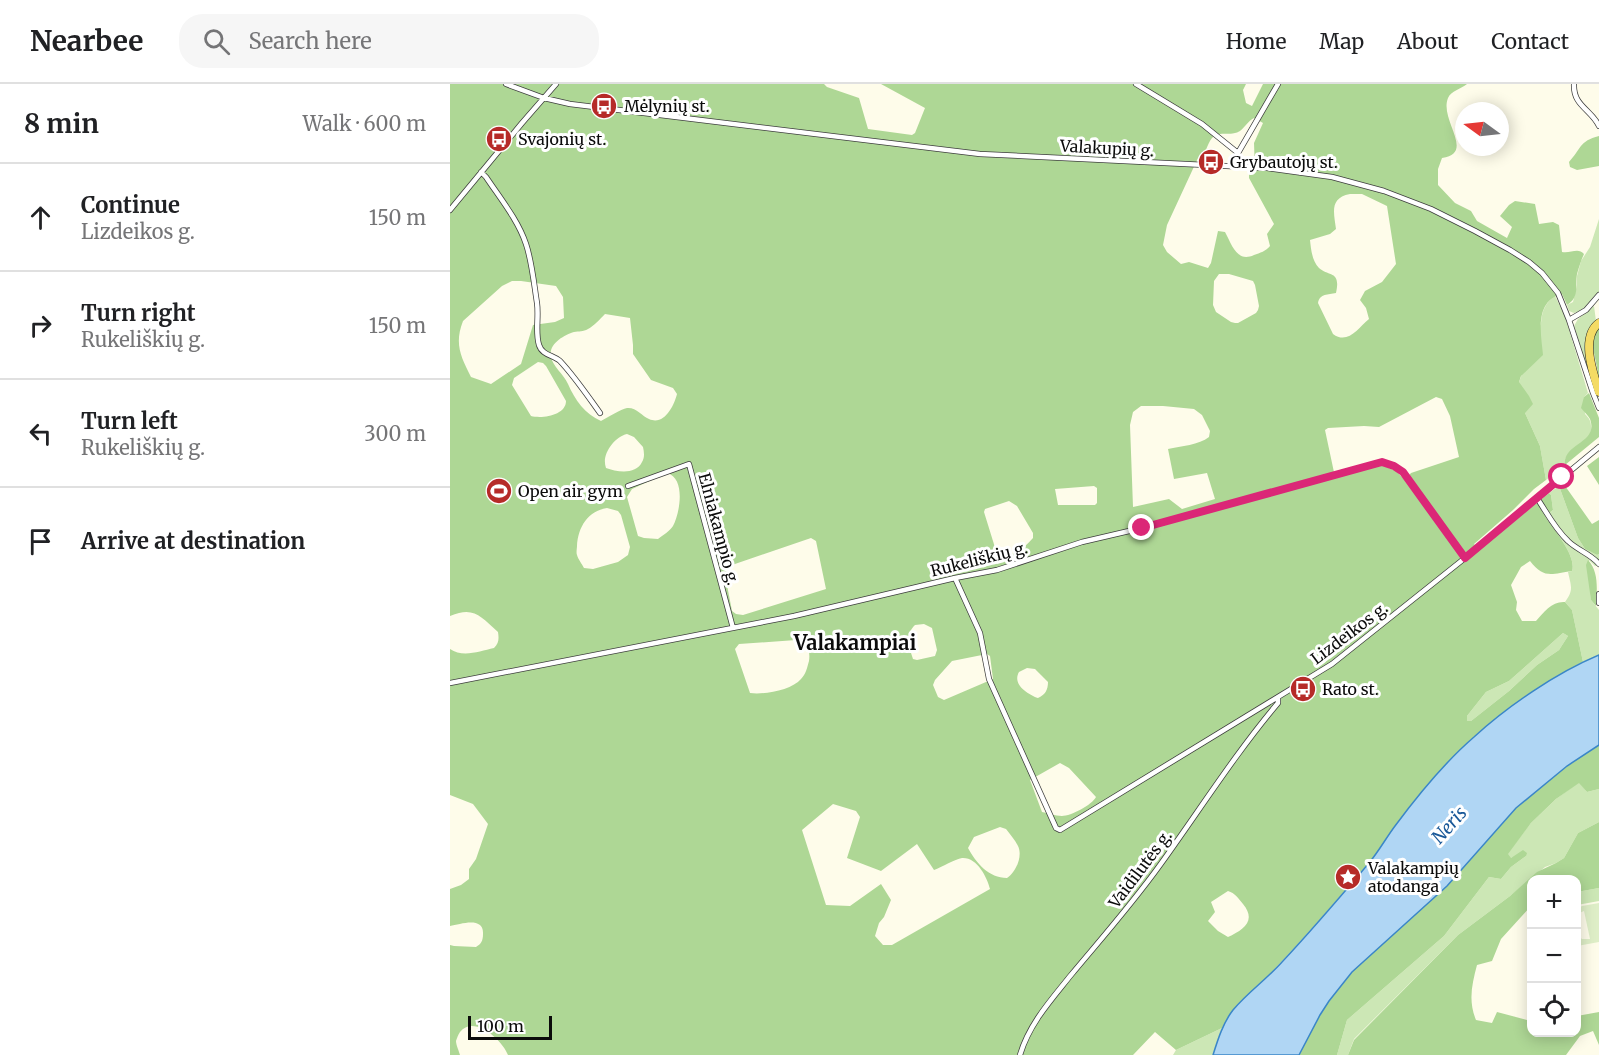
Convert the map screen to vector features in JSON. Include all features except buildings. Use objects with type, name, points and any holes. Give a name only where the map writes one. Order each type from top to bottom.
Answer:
[{"type":"main road","points":[[1599,323],[1593,328],[1589,343],[1599,393]]},
{"type":"street","name":"Valakupių g.","points":[[506,84],[544,98],[580,105],[980,154],[1238,165],[1300,171],[1384,191],[1447,216],[1510,250],[1542,273],[1558,293],[1599,408]]},
{"type":"street","points":[[450,210],[556,84]]},
{"type":"street","points":[[1136,84],[1202,124],[1238,153]]},
{"type":"street","points":[[1238,165],[1238,153],[1278,84]]},
{"type":"street","points":[[1574,84],[1574,95],[1577,101],[1596,118],[1599,126]]},
{"type":"street","points":[[481,172],[505,206],[526,244],[538,310],[539,346],[542,351],[559,360],[600,413]]},
{"type":"street","points":[[1569,320],[1586,310],[1599,295]]},
{"type":"street","points":[[1588,378],[1599,393]]},
{"type":"street","name":"Lizdeikos g.","points":[[955,578],[980,633],[989,679],[1056,828],[1060,830],[1332,663],[1465,558],[1599,447]]},
{"type":"street","name":"Rukeliškių g.","points":[[450,683],[794,616],[997,570],[1082,542],[1142,528],[1382,462],[1403,472],[1465,558]]},
{"type":"street","name":"Elniakampio g.","points":[[628,486],[689,464],[733,628]]},
{"type":"street","points":[[1537,498],[1559,532],[1599,564]]},
{"type":"street","points":[[1599,594],[1599,603]]},
{"type":"street","name":"Vaidilutės g.","points":[[1020,1055],[1027,1035],[1042,1011],[1160,866],[1278,703],[1278,697]]},
{"type":"green space","points":[[450,84],[824,84],[859,98],[868,129],[912,135],[915,133],[925,108],[881,84],[1246,84],[1243,90],[1246,103],[1252,106],[1263,84],[1467,84],[1448,98],[1448,116],[1455,138],[1455,151],[1452,155],[1442,158],[1438,169],[1438,185],[1455,203],[1471,211],[1477,221],[1507,238],[1512,227],[1500,216],[1509,205],[1515,201],[1535,204],[1539,224],[1553,222],[1559,225],[1562,252],[1579,251],[1584,254],[1577,274],[1574,298],[1567,305],[1562,294],[1547,304],[1541,319],[1543,355],[1521,376],[1519,382],[1533,404],[1525,413],[1540,446],[1546,480],[1474,544],[1479,550],[1549,493],[1551,495],[1553,510],[1545,516],[1568,551],[1573,565],[1572,571],[1548,574],[1540,571],[1530,561],[1521,567],[1511,585],[1517,602],[1516,610],[1522,621],[1536,621],[1552,605],[1565,602],[1572,610],[1583,662],[1521,700],[1465,745],[1416,799],[1374,856],[1318,922],[1227,1019],[1222,1028],[1176,1050],[1155,1032],[1133,1055],[508,1055],[494,1037],[473,1026],[466,1027],[458,1036],[456,1043],[460,1055],[450,1055],[450,945],[476,947],[483,939],[483,934],[482,928],[476,923],[450,926],[450,889],[469,879],[469,869],[476,859],[488,824],[473,804],[450,795],[450,649],[460,653],[477,652],[494,648],[498,643],[498,632],[486,621],[471,612],[450,616]],"holes":[[[1254,118],[1263,123],[1254,143],[1255,172],[1249,174],[1249,178],[1274,224],[1267,234],[1270,246],[1261,253],[1243,257],[1233,247],[1225,232],[1218,231],[1208,268],[1189,262],[1181,264],[1167,252],[1163,245],[1167,225],[1198,158],[1204,153],[1212,138],[1222,134],[1237,133]],[[1362,194],[1387,206],[1396,264],[1382,282],[1365,291],[1360,300],[1366,308],[1369,319],[1352,334],[1343,338],[1333,334],[1318,303],[1322,296],[1336,293],[1337,281],[1333,275],[1323,271],[1315,262],[1310,240],[1330,234],[1336,229],[1334,217],[1336,203],[1343,196]],[[1219,274],[1229,274],[1253,281],[1259,306],[1256,313],[1235,323],[1216,312],[1213,305],[1214,281]],[[512,281],[556,286],[563,297],[564,318],[555,322],[533,325],[521,364],[491,384],[471,377],[464,363],[459,344],[463,321],[502,286]],[[605,314],[630,318],[633,354],[651,380],[673,388],[677,394],[668,414],[659,420],[646,418],[633,409],[627,408],[601,421],[590,415],[577,401],[554,363],[551,357],[554,344],[574,332],[586,330]],[[538,362],[543,363],[566,401],[565,406],[553,415],[531,416],[512,385],[514,378]],[[1436,397],[1442,399],[1450,416],[1459,457],[1411,473],[1405,480],[1396,471],[1382,465],[1335,477],[1325,430],[1328,428],[1379,427]],[[1141,406],[1194,409],[1202,415],[1210,431],[1209,437],[1190,445],[1168,449],[1174,479],[1207,473],[1215,499],[1182,509],[1169,499],[1133,507],[1130,425],[1133,412]],[[627,434],[634,437],[643,447],[643,460],[639,466],[631,471],[615,471],[606,468],[605,458],[613,443]],[[667,473],[673,476],[680,496],[673,526],[658,539],[638,536],[627,497],[632,489]],[[1094,486],[1097,488],[1095,505],[1058,505],[1055,489]],[[1009,501],[1017,506],[1033,533],[1033,538],[1017,552],[1007,555],[997,554],[984,512],[985,509]],[[607,508],[618,511],[630,547],[628,555],[618,562],[593,569],[584,568],[578,558],[577,546],[582,526],[594,513]],[[811,538],[816,541],[826,589],[743,615],[732,611],[726,580],[728,570],[732,565]],[[924,624],[932,628],[937,650],[935,656],[913,659],[909,645],[909,633],[915,625]],[[1563,633],[1568,636],[1559,650],[1537,665],[1509,691],[1471,721],[1467,721],[1467,716],[1486,692],[1509,681]],[[796,640],[805,642],[809,658],[806,671],[797,683],[777,691],[750,693],[735,649],[739,644]],[[987,654],[990,656],[993,679],[944,700],[938,697],[933,685],[952,661]],[[1027,668],[1035,669],[1048,682],[1044,694],[1038,698],[1029,694],[1019,684],[1017,676],[1019,672]],[[1060,763],[1069,768],[1096,797],[1086,807],[1071,814],[1057,816],[1042,812],[1030,780]],[[833,804],[856,811],[860,817],[847,858],[881,871],[917,844],[934,870],[962,858],[977,864],[990,889],[892,945],[883,945],[875,936],[891,900],[881,884],[850,906],[826,905],[802,830]],[[1000,827],[1006,829],[1018,846],[1020,854],[1018,864],[1007,878],[1000,877],[984,869],[968,848],[974,837]],[[1228,891],[1235,894],[1249,915],[1243,928],[1228,937],[1208,921],[1215,912],[1211,902]]]},
{"type":"green space","points":[[1599,136],[1599,166],[1577,170],[1570,167],[1569,162],[1581,146],[1588,140]]},
{"type":"green space","points":[[1599,219],[1599,292],[1586,309],[1574,313],[1569,311],[1567,305],[1573,302],[1581,261],[1590,247]]},
{"type":"green space","points":[[1555,296],[1565,316],[1588,393],[1584,397],[1585,414],[1590,420],[1591,427],[1588,438],[1568,454],[1565,465],[1546,480],[1540,446],[1525,413],[1519,382],[1542,315],[1549,301]]},
{"type":"green space","points":[[1594,306],[1596,321],[1589,329],[1586,339],[1590,377],[1574,326],[1578,319]]},
{"type":"green space","points":[[1599,327],[1599,378],[1592,343]]},
{"type":"green space","points":[[1589,393],[1599,418],[1599,437],[1565,465],[1569,452],[1589,434],[1590,419],[1581,408],[1584,397]]},
{"type":"green space","points":[[1599,457],[1599,485],[1587,466]]},
{"type":"green space","points":[[1563,483],[1592,524],[1599,520],[1599,554],[1597,555],[1585,549],[1578,538],[1559,486]]},
{"type":"green space","points":[[1559,486],[1578,538],[1585,549],[1599,554],[1599,565],[1595,566],[1589,560],[1591,600],[1599,610],[1599,655],[1583,662],[1572,610],[1565,602],[1571,591],[1568,572],[1572,571],[1573,565],[1564,543],[1545,516],[1553,510],[1549,493]]},
{"type":"green space","points":[[1588,560],[1596,575],[1596,606],[1591,600],[1586,565]]},
{"type":"green space","points":[[1563,633],[1568,636],[1559,650],[1537,665],[1471,721],[1467,721],[1467,716],[1486,692],[1509,681]]},
{"type":"green space","points":[[1599,745],[1599,789],[1587,792],[1579,783],[1556,799],[1531,823],[1508,854],[1511,858],[1523,850],[1527,853],[1526,856],[1511,867],[1501,879],[1489,877],[1444,936],[1347,1020],[1337,1055],[1299,1055],[1320,1015],[1352,972],[1447,886],[1516,808],[1567,766]]},
{"type":"green space","points":[[1579,782],[1587,792],[1599,789],[1599,822],[1578,833],[1564,858],[1545,867],[1535,875],[1527,875],[1527,882],[1458,935],[1354,1039],[1348,1055],[1337,1055],[1347,1020],[1444,936],[1489,877],[1501,879],[1511,867],[1526,856],[1510,858],[1507,854],[1531,823],[1556,799]]},
{"type":"green space","points":[[1599,822],[1599,888],[1581,891],[1581,875],[1534,875],[1564,858],[1578,833]]},
{"type":"green space","points":[[1527,881],[1527,910],[1501,939],[1492,961],[1477,965],[1471,999],[1476,1020],[1492,1023],[1497,1012],[1527,1020],[1527,1037],[1579,1037],[1566,1055],[1348,1055],[1354,1040],[1458,935]]},
{"type":"green space","points":[[1599,888],[1599,901],[1581,904],[1581,891]]},
{"type":"green space","points":[[1599,903],[1599,942],[1581,945],[1581,938],[1590,939],[1584,911],[1581,912],[1582,906]]},
{"type":"green space","points":[[1599,1012],[1599,1045],[1593,1031],[1581,1036],[1581,1015]]},
{"type":"green space","points":[[1222,1028],[1213,1055],[1173,1055],[1176,1050]]},
{"type":"water","name":"Neris","points":[[1599,655],[1599,745],[1567,766],[1516,808],[1447,886],[1352,972],[1320,1015],[1299,1055],[1213,1055],[1219,1037],[1233,1010],[1276,968],[1326,913],[1373,858],[1422,791],[1453,757],[1487,725],[1517,702],[1566,671]]},
{"type":"place","name":"Mėlynių st.","points":[[604,106]]},
{"type":"place","name":"Svajonių st.","points":[[499,139]]},
{"type":"place","name":"Grybautojų st.","points":[[1211,162]]},
{"type":"place","name":"Open air gym","points":[[499,491]]},
{"type":"place","name":"Rato st.","points":[[1303,689]]},
{"type":"place","name":"Valakampių atodanga","points":[[1348,877]]},
{"type":"district","name":"Valakampiai","points":[[855,642]]},
{"type":"route","points":[[1142,528],[1382,462],[1399,468],[1403,472],[1465,558],[1562,477]]}]
